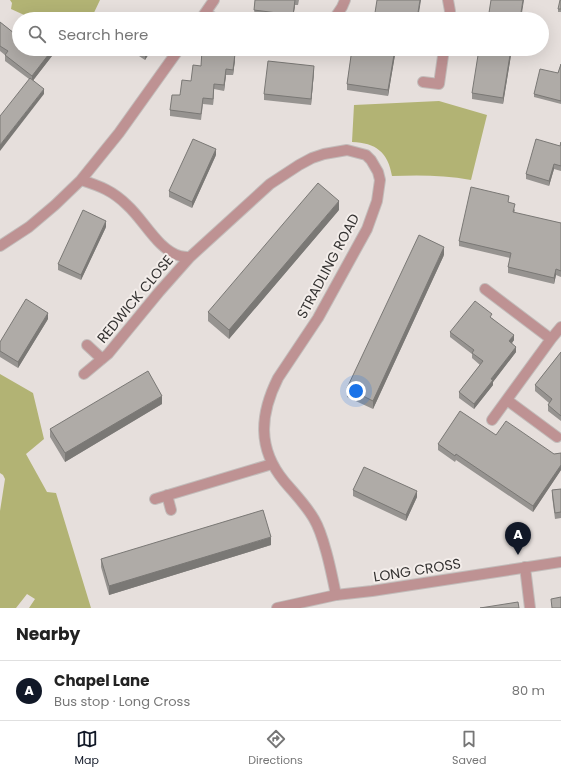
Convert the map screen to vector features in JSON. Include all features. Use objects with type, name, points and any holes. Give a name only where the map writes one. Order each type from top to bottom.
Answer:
[{"type":"street","points":[[206,12],[214,0]]},
{"type":"street","points":[[339,12],[345,0]]},
{"type":"street","points":[[448,0],[450,12]]},
{"type":"street","points":[[0,246],[29,227],[82,180],[119,133],[174,56]]},
{"type":"street","points":[[423,82],[439,84],[443,56]]},
{"type":"street","name":"STRADLING ROAD","points":[[190,257],[270,184],[306,161],[324,154],[347,150],[366,155],[375,167],[380,180],[377,201],[367,229],[318,318],[278,378],[273,388],[266,416],[264,432],[265,442],[272,464],[284,481],[308,509],[320,530],[332,571],[336,596]]},
{"type":"street","points":[[82,180],[112,192],[129,206],[165,248],[179,256],[190,257]]},
{"type":"street","name":"REDWICK CLOSE","points":[[84,374],[108,354],[190,257]]},
{"type":"street","points":[[485,289],[551,340]]},
{"type":"street","points":[[492,420],[561,327]]},
{"type":"street","name":"REDWICK CLOSE","points":[[87,345],[102,359]]},
{"type":"street","points":[[507,400],[557,437]]},
{"type":"street","points":[[155,499],[272,464]]},
{"type":"street","points":[[167,495],[171,510]]},
{"type":"street","name":"LONG CROSS","points":[[277,608],[336,596],[561,562]]},
{"type":"street","points":[[526,567],[530,608]]},
{"type":"green space","points":[[10,0],[100,0],[94,12],[18,12],[11,9],[12,3]]},
{"type":"green space","points":[[439,101],[487,115],[471,180],[432,176],[392,176],[387,161],[380,150],[368,144],[352,142],[354,105]]},
{"type":"green space","points":[[0,374],[33,393],[44,439],[26,454],[47,492],[56,493],[91,608],[29,608],[35,599],[27,594],[16,608],[0,608],[0,511],[5,479],[0,473]]},
{"type":"building","points":[[255,0],[295,0],[293,12],[270,12],[254,10]]},
{"type":"building","points":[[377,0],[420,0],[418,12],[375,12]]},
{"type":"building","points":[[491,0],[523,0],[521,12],[489,12]]},
{"type":"building","points":[[560,0],[561,9],[558,9]]},
{"type":"building","points":[[0,22],[12,31],[12,56],[47,56],[32,76],[5,55],[8,51],[0,46]]},
{"type":"building","points":[[202,56],[235,56],[233,70],[226,69],[224,85],[214,84],[213,99],[203,98],[201,114],[170,110],[172,95],[180,95],[182,80],[191,81],[193,65],[201,66]]},
{"type":"building","points":[[351,56],[394,56],[388,90],[347,84]]},
{"type":"building","points":[[478,56],[510,56],[503,98],[472,93]]},
{"type":"building","points":[[268,61],[314,66],[311,99],[264,94]]},
{"type":"building","points":[[561,64],[561,101],[534,94],[540,69],[558,73]]},
{"type":"building","points":[[30,78],[44,89],[0,145],[0,116]]},
{"type":"building","points":[[193,139],[216,149],[192,202],[169,191]]},
{"type":"building","points":[[536,139],[560,146],[561,142],[561,166],[554,164],[549,181],[526,174]]},
{"type":"building","points":[[318,183],[339,201],[229,330],[208,312]]},
{"type":"building","points":[[471,187],[509,196],[508,202],[515,204],[513,212],[561,223],[561,271],[556,269],[554,278],[508,267],[511,253],[459,241]]},
{"type":"building","points":[[83,210],[106,221],[81,275],[58,264]]},
{"type":"building","points":[[419,235],[444,247],[373,401],[347,388]]},
{"type":"building","points":[[26,299],[48,313],[18,362],[0,351],[0,342]]},
{"type":"building","points":[[475,301],[492,314],[490,317],[514,335],[509,341],[516,347],[474,404],[459,392],[483,361],[472,353],[474,350],[450,332]]},
{"type":"building","points":[[561,352],[561,416],[548,405],[552,399],[535,385]]},
{"type":"building","points":[[148,371],[162,396],[65,453],[50,429]]},
{"type":"building","points":[[460,411],[496,435],[506,421],[554,454],[561,453],[561,465],[533,506],[456,454],[455,456],[438,444]]},
{"type":"building","points":[[364,467],[417,491],[406,515],[353,490]]},
{"type":"building","points":[[561,489],[561,512],[555,513],[552,490]]},
{"type":"building","points":[[263,510],[271,537],[109,586],[101,559]]},
{"type":"building","points":[[561,597],[561,608],[552,608],[551,599]]},
{"type":"building","points":[[518,602],[519,608],[480,608]]},
{"type":"place","name":"Chapel Lane","points":[[518,555]]}]
